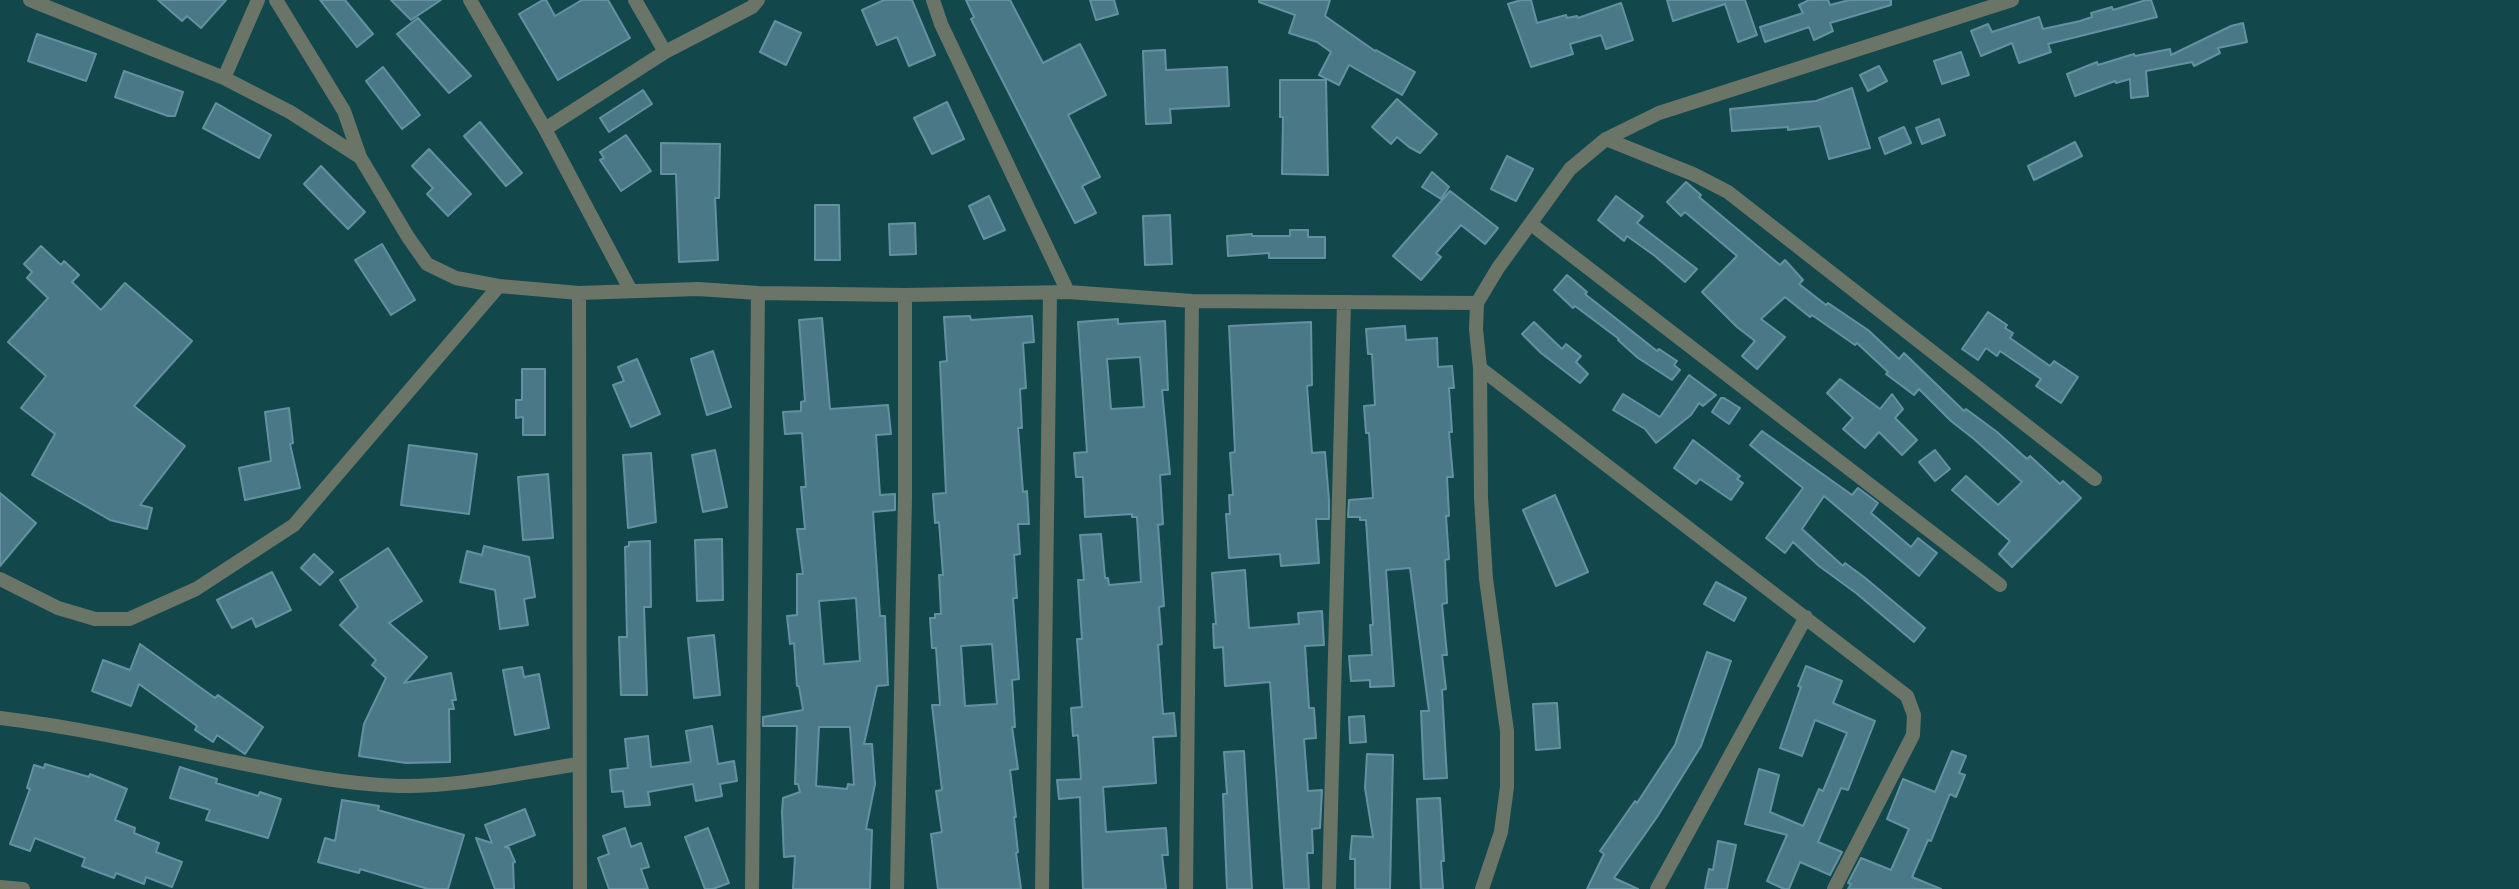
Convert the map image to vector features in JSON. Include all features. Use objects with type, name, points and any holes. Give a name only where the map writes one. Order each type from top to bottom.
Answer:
[{"type":"street","points":[[30,0],[224,78],[290,112],[360,157]]},
{"type":"street","points":[[224,78],[258,0]]},
{"type":"street","points":[[276,0],[345,111],[360,157],[427,264],[456,278],[499,286],[579,293],[698,289],[758,293],[905,295],[1068,292],[1192,301],[1477,303]]},
{"type":"street","points":[[470,0],[545,129],[631,291]]},
{"type":"street","points":[[635,0],[665,52]]},
{"type":"street","points":[[545,129],[665,52],[752,7],[758,0]]},
{"type":"street","points":[[933,0],[941,24],[1068,292]]},
{"type":"street","points":[[1482,889],[1501,832],[1507,787],[1507,731],[1486,579],[1481,498],[1477,303],[1498,268],[1570,169],[1606,139],[1659,113],[2012,0]]},
{"type":"street","points":[[1606,139],[1693,174],[1728,192],[2095,479]]},
{"type":"street","points":[[1531,224],[2000,585]]},
{"type":"street","points":[[0,579],[58,608],[95,619],[129,619],[196,589],[294,525],[499,286]]},
{"type":"street","points":[[579,293],[580,889]]},
{"type":"street","points":[[752,889],[758,293]]},
{"type":"street","points":[[1042,889],[1050,294]]},
{"type":"street","points":[[897,889],[905,498],[905,295]]},
{"type":"street","points":[[1186,889],[1192,301]]},
{"type":"street","points":[[1329,889],[1343,302]]},
{"type":"street","points":[[1480,368],[1906,696],[1914,715],[1913,735],[1834,889]]},
{"type":"street","points":[[1657,889],[1806,617]]},
{"type":"street","points":[[0,718],[68,727],[326,778],[398,786],[451,785],[579,764]]},
{"type":"street","points":[[0,887],[23,889]]},
{"type":"building","points":[[158,0],[226,0],[201,28],[187,16],[182,21]]},
{"type":"building","points":[[320,0],[345,0],[373,34],[357,47]]},
{"type":"building","points":[[391,0],[441,0],[411,20]]},
{"type":"building","points":[[546,0],[555,16],[582,0],[608,0],[630,38],[558,80],[519,14]]},
{"type":"building","points":[[884,0],[912,0],[935,55],[909,66],[897,37],[877,45],[862,10]]},
{"type":"building","points":[[966,0],[1010,0],[1043,63],[1080,44],[1106,95],[1068,115],[1100,177],[1082,186],[1096,213],[1075,223],[971,19],[974,17]]},
{"type":"building","points":[[1090,0],[1114,0],[1118,14],[1096,20]]},
{"type":"building","points":[[1259,0],[1330,0],[1325,16],[1375,51],[1415,72],[1402,95],[1349,65],[1339,85],[1319,75],[1331,52],[1317,42],[1289,33],[1295,15]]},
{"type":"building","points":[[1531,0],[1537,23],[1566,15],[1567,18],[1578,18],[1621,3],[1633,40],[1606,49],[1601,35],[1570,44],[1573,54],[1531,67],[1508,4]]},
{"type":"building","points":[[1667,0],[1745,0],[1757,35],[1738,42],[1725,4],[1673,21]]},
{"type":"building","points":[[1809,0],[1828,0],[1830,5],[1849,0],[1891,0],[1891,5],[1830,23],[1833,31],[1814,40],[1809,27],[1765,42],[1760,27],[1803,13],[1799,5]]},
{"type":"building","points":[[2151,0],[2157,17],[2048,44],[2051,52],[2019,63],[2012,43],[1981,56],[1971,31],[1988,24],[1992,32],[2039,17],[2043,29],[2080,21],[2092,17],[2091,13],[2112,7],[2113,10]]},
{"type":"building","points":[[418,18],[471,76],[449,93],[397,34]]},
{"type":"building","points":[[775,21],[801,33],[786,65],[760,52]]},
{"type":"building","points":[[2243,23],[2247,42],[2218,48],[2220,53],[2194,66],[2192,62],[2146,71],[2148,96],[2131,98],[2130,79],[2116,83],[2115,81],[2075,96],[2067,74],[2097,62],[2098,65],[2134,54],[2135,56],[2170,49],[2171,55],[2231,26]]},
{"type":"building","points":[[37,34],[96,54],[86,81],[28,61]]},
{"type":"building","points":[[1165,50],[1166,70],[1227,67],[1229,106],[1170,109],[1171,123],[1146,124],[1143,51]]},
{"type":"building","points":[[1961,52],[1969,75],[1942,84],[1934,61]]},
{"type":"building","points":[[1879,66],[1887,81],[1868,91],[1860,75]]},
{"type":"building","points":[[383,67],[420,115],[402,129],[366,81]]},
{"type":"building","points":[[124,71],[183,92],[175,116],[168,116],[115,97]]},
{"type":"building","points":[[1280,80],[1326,80],[1328,175],[1282,174],[1283,117],[1280,117]]},
{"type":"building","points":[[1852,88],[1870,148],[1829,159],[1820,126],[1788,130],[1788,127],[1732,131],[1730,109],[1816,101]]},
{"type":"building","points":[[643,90],[652,104],[609,132],[600,118]]},
{"type":"building","points":[[1397,99],[1437,134],[1420,153],[1397,137],[1391,144],[1372,127]]},
{"type":"building","points":[[947,102],[964,139],[932,154],[914,118]]},
{"type":"building","points":[[216,103],[271,135],[259,158],[203,128]]},
{"type":"building","points":[[1939,119],[1945,135],[1922,144],[1916,128]]},
{"type":"building","points":[[480,122],[522,173],[506,186],[464,136]]},
{"type":"building","points":[[1904,127],[1911,143],[1885,154],[1879,138]]},
{"type":"building","points":[[626,135],[651,171],[621,191],[600,160],[604,158],[600,152]]},
{"type":"building","points":[[2075,142],[2082,156],[2034,180],[2028,166]]},
{"type":"building","points":[[661,143],[720,144],[719,198],[715,198],[718,260],[679,262],[676,174],[661,174]]},
{"type":"building","points":[[429,149],[471,194],[448,216],[427,194],[433,188],[412,166]]},
{"type":"building","points":[[1507,156],[1533,169],[1516,201],[1491,189]]},
{"type":"building","points":[[321,166],[365,212],[348,229],[304,184]]},
{"type":"building","points":[[1432,172],[1449,187],[1441,199],[1422,187]]},
{"type":"building","points":[[1686,182],[1701,195],[1699,197],[1780,265],[1785,260],[1803,280],[1799,284],[1826,305],[1828,303],[1868,330],[1899,359],[1904,353],[1964,411],[1966,409],[1997,432],[2027,459],[2030,456],[2060,484],[2063,481],[2081,498],[2012,567],[1999,554],[2010,541],[1952,490],[1966,476],[1998,505],[2022,482],[1951,421],[1919,389],[1914,395],[1886,374],[1888,372],[1857,343],[1855,345],[1812,315],[1810,317],[1785,297],[1761,319],[1785,337],[1757,369],[1742,356],[1755,341],[1702,292],[1737,256],[1685,212],[1681,216],[1667,202]]},
{"type":"building","points":[[1450,191],[1498,228],[1485,244],[1461,225],[1436,253],[1441,257],[1421,280],[1393,256]]},
{"type":"building","points":[[989,196],[1005,230],[984,239],[969,206]]},
{"type":"building","points":[[1616,196],[1643,216],[1637,223],[1697,269],[1685,282],[1627,236],[1624,241],[1598,220]]},
{"type":"building","points":[[815,205],[839,205],[840,260],[815,260]]},
{"type":"building","points":[[1170,215],[1172,264],[1145,265],[1143,216]]},
{"type":"building","points":[[915,223],[916,254],[890,255],[889,224]]},
{"type":"building","points":[[1290,230],[1308,230],[1308,237],[1325,237],[1325,258],[1269,258],[1269,253],[1228,256],[1227,236],[1290,236]]},
{"type":"building","points":[[382,244],[415,300],[391,315],[355,260]]},
{"type":"building","points":[[41,246],[61,265],[64,261],[79,275],[72,282],[101,310],[125,283],[192,341],[134,406],[185,446],[140,505],[152,508],[147,529],[110,520],[32,475],[55,434],[21,408],[46,376],[8,342],[48,298],[27,278],[32,272],[24,264]]},
{"type":"building","points":[[1567,275],[1587,292],[1585,294],[1657,351],[1659,349],[1677,361],[1674,365],[1680,370],[1672,380],[1638,358],[1619,339],[1575,306],[1573,308],[1554,290]]},
{"type":"building","points":[[1988,312],[2007,325],[2005,328],[2013,333],[2010,338],[2050,366],[2054,361],[2078,377],[2061,403],[2036,386],[2041,379],[2000,351],[1997,356],[1986,348],[1978,360],[1962,349]]},
{"type":"building","points":[[970,316],[971,320],[1032,316],[1034,342],[1023,343],[1026,388],[1020,389],[1022,428],[1018,428],[1023,492],[1027,491],[1029,524],[1018,524],[1020,554],[1014,555],[1017,598],[1013,598],[1019,679],[1012,680],[1015,727],[1012,727],[1018,769],[1010,770],[1021,889],[938,889],[931,834],[942,832],[936,791],[942,790],[932,705],[940,705],[936,648],[932,648],[930,618],[941,614],[939,575],[943,575],[939,522],[935,523],[933,494],[946,493],[940,362],[947,361],[944,317]],"holes":[[[992,644],[997,704],[965,706],[961,646]]]},
{"type":"building","points":[[822,318],[830,409],[888,405],[891,434],[876,435],[880,495],[895,494],[895,510],[873,512],[880,616],[885,616],[888,685],[877,686],[864,744],[872,744],[875,784],[866,829],[872,830],[870,889],[793,889],[795,856],[784,857],[782,812],[783,798],[800,792],[798,784],[795,784],[797,726],[763,726],[763,717],[803,710],[797,686],[794,643],[790,644],[787,616],[797,615],[797,574],[803,574],[797,529],[805,529],[801,487],[806,487],[802,433],[785,434],[783,412],[801,411],[801,402],[805,401],[799,320]],"holes":[[[856,598],[860,661],[824,664],[819,601]],[[819,727],[850,727],[854,785],[848,784],[847,789],[816,786]]]},
{"type":"building","points":[[1118,319],[1118,324],[1165,321],[1168,390],[1162,390],[1170,474],[1160,475],[1163,524],[1158,525],[1164,606],[1159,607],[1162,644],[1158,645],[1163,714],[1174,713],[1176,736],[1153,737],[1156,783],[1103,787],[1106,832],[1166,828],[1168,855],[1162,855],[1166,889],[1083,889],[1080,797],[1059,799],[1057,780],[1081,779],[1078,735],[1073,736],[1071,708],[1082,707],[1077,639],[1082,639],[1078,580],[1084,580],[1080,535],[1101,534],[1105,578],[1108,578],[1109,585],[1141,582],[1137,517],[1132,517],[1132,514],[1085,517],[1083,477],[1076,477],[1074,453],[1087,452],[1078,322]],"holes":[[[1140,357],[1144,407],[1111,409],[1107,359]]]},
{"type":"building","points":[[1311,322],[1312,385],[1307,386],[1312,453],[1325,452],[1329,500],[1329,519],[1316,519],[1319,563],[1281,566],[1280,554],[1229,558],[1226,514],[1230,514],[1229,495],[1233,495],[1230,453],[1235,452],[1229,326]]},
{"type":"building","points":[[1534,322],[1562,349],[1566,344],[1581,356],[1576,362],[1588,374],[1580,383],[1541,353],[1522,334]]},
{"type":"building","points":[[1405,326],[1406,340],[1437,338],[1438,367],[1452,366],[1454,388],[1449,388],[1452,432],[1449,432],[1453,477],[1447,477],[1449,559],[1445,560],[1447,603],[1442,604],[1447,655],[1442,655],[1446,689],[1442,690],[1447,778],[1424,779],[1421,711],[1429,711],[1410,568],[1386,570],[1394,686],[1370,687],[1370,680],[1351,681],[1349,656],[1372,655],[1370,625],[1373,625],[1366,520],[1348,517],[1349,500],[1373,498],[1369,433],[1366,433],[1364,406],[1375,405],[1372,354],[1368,354],[1366,329]]},
{"type":"building","points":[[713,351],[731,407],[707,415],[691,359]]},
{"type":"building","points":[[637,359],[660,414],[631,427],[613,385],[624,381],[618,367]]},
{"type":"building","points":[[522,369],[545,369],[545,435],[523,435],[523,417],[516,418],[516,400],[522,400]]},
{"type":"building","points":[[1689,375],[1716,395],[1703,406],[1699,403],[1691,415],[1656,443],[1645,429],[1613,410],[1623,394],[1660,417]]},
{"type":"building","points":[[1840,379],[1880,409],[1892,394],[1903,409],[1895,418],[1917,440],[1902,455],[1879,432],[1865,448],[1843,429],[1853,418],[1827,393]]},
{"type":"building","points":[[1721,398],[1740,408],[1729,424],[1712,412]]},
{"type":"building","points":[[289,408],[293,443],[290,444],[300,488],[245,500],[239,468],[271,461],[265,412]]},
{"type":"building","points":[[1762,431],[1852,495],[1858,488],[1878,503],[1871,513],[1911,547],[1918,538],[1937,553],[1919,576],[1824,496],[1802,529],[1843,566],[1845,563],[1864,577],[1925,628],[1914,642],[1793,542],[1785,553],[1766,538],[1803,488],[1750,445]]},
{"type":"building","points":[[1693,440],[1740,476],[1737,479],[1743,483],[1731,500],[1700,479],[1696,484],[1674,468]]},
{"type":"building","points":[[409,445],[477,454],[469,514],[401,505]]},
{"type":"building","points":[[715,450],[727,507],[703,512],[692,455]]},
{"type":"building","points":[[1935,450],[1950,469],[1935,481],[1919,462]]},
{"type":"building","points":[[651,453],[656,522],[628,528],[623,455]]},
{"type":"building","points":[[548,474],[553,538],[523,540],[518,477]]},
{"type":"building","points":[[0,493],[36,523],[0,566]]},
{"type":"building","points":[[1555,495],[1588,572],[1556,586],[1523,510]]},
{"type":"building","points":[[722,539],[723,600],[697,601],[695,540]]},
{"type":"building","points":[[650,541],[651,607],[644,607],[647,695],[621,695],[619,637],[627,637],[625,547],[629,546],[629,542]]},
{"type":"building","points":[[484,546],[529,557],[535,597],[524,599],[528,625],[500,629],[495,590],[460,582],[467,551],[482,555]]},
{"type":"building","points":[[388,548],[422,601],[389,623],[427,657],[404,683],[451,673],[456,700],[452,700],[454,709],[449,709],[450,762],[406,763],[359,756],[364,724],[386,678],[372,665],[376,660],[340,625],[358,607],[340,580]]},
{"type":"building","points":[[314,554],[333,572],[320,585],[301,568]]},
{"type":"building","points":[[1245,570],[1249,628],[1299,624],[1298,613],[1322,611],[1324,645],[1305,646],[1309,708],[1314,708],[1316,738],[1304,739],[1308,791],[1322,790],[1320,828],[1312,829],[1313,853],[1307,853],[1309,889],[1284,889],[1270,682],[1225,686],[1223,647],[1214,648],[1213,624],[1216,624],[1212,573]]},
{"type":"building","points":[[272,572],[291,610],[256,627],[252,618],[232,628],[217,600]]},
{"type":"building","points":[[1716,582],[1746,598],[1734,621],[1704,604]]},
{"type":"building","points":[[714,635],[720,695],[694,698],[688,638]]},
{"type":"building","points":[[140,644],[215,698],[218,695],[263,727],[245,754],[217,735],[213,742],[195,730],[197,726],[139,684],[131,706],[92,691],[103,660],[130,670]]},
{"type":"building","points":[[1707,652],[1731,661],[1701,746],[1657,817],[1614,878],[1638,889],[1587,889],[1604,854],[1600,851],[1635,801],[1637,803],[1675,745]]},
{"type":"building","points":[[1806,666],[1842,681],[1833,703],[1875,721],[1848,790],[1841,788],[1818,842],[1842,852],[1830,875],[1800,862],[1789,889],[1784,889],[1767,881],[1787,835],[1745,824],[1759,769],[1779,775],[1770,812],[1803,826],[1819,789],[1823,791],[1847,733],[1815,720],[1802,756],[1780,748]]},
{"type":"building","points":[[522,667],[524,677],[539,674],[549,728],[515,735],[503,670]]},
{"type":"building","points":[[1557,703],[1560,748],[1536,750],[1533,704]]},
{"type":"building","points":[[1364,716],[1366,742],[1350,743],[1349,717]]},
{"type":"building","points":[[712,726],[718,764],[734,761],[737,781],[720,784],[722,796],[696,801],[693,784],[648,792],[650,805],[625,807],[623,791],[612,792],[610,770],[628,768],[625,739],[648,736],[651,767],[691,762],[686,731]]},
{"type":"building","points":[[1244,751],[1252,889],[1227,889],[1224,752]]},
{"type":"building","points":[[1952,751],[1966,756],[1959,773],[1965,775],[1956,797],[1950,794],[1931,841],[1928,840],[1912,877],[1941,889],[1848,889],[1851,884],[1848,883],[1861,858],[1891,870],[1909,829],[1887,819],[1903,779],[1935,792]]},
{"type":"building","points":[[1367,754],[1393,755],[1390,889],[1355,889],[1355,859],[1350,859],[1352,836],[1373,837],[1365,788]]},
{"type":"building","points":[[45,764],[89,777],[90,774],[127,789],[115,820],[135,828],[134,833],[159,843],[156,852],[182,862],[172,887],[146,877],[144,884],[116,873],[114,878],[82,866],[85,858],[35,838],[30,851],[10,844],[30,789],[27,788],[34,765],[44,768]]},
{"type":"building","points":[[180,767],[217,779],[216,783],[258,796],[260,792],[281,799],[268,838],[206,820],[210,810],[170,798]]},
{"type":"building","points":[[1440,798],[1443,889],[1421,889],[1417,799]]},
{"type":"building","points":[[342,800],[379,806],[378,810],[464,835],[448,889],[428,889],[360,869],[359,873],[318,862],[325,838],[335,841]]},
{"type":"building","points":[[525,809],[535,835],[505,847],[509,848],[515,862],[514,889],[495,889],[476,838],[492,843],[485,825]]},
{"type":"building","points":[[625,828],[631,847],[641,843],[649,867],[641,869],[648,889],[609,889],[598,858],[609,854],[603,836]]},
{"type":"building","points":[[708,828],[729,883],[713,889],[705,889],[685,837]]},
{"type":"building","points":[[1718,841],[1736,845],[1727,889],[1705,889],[1709,869],[1713,870]]}]
